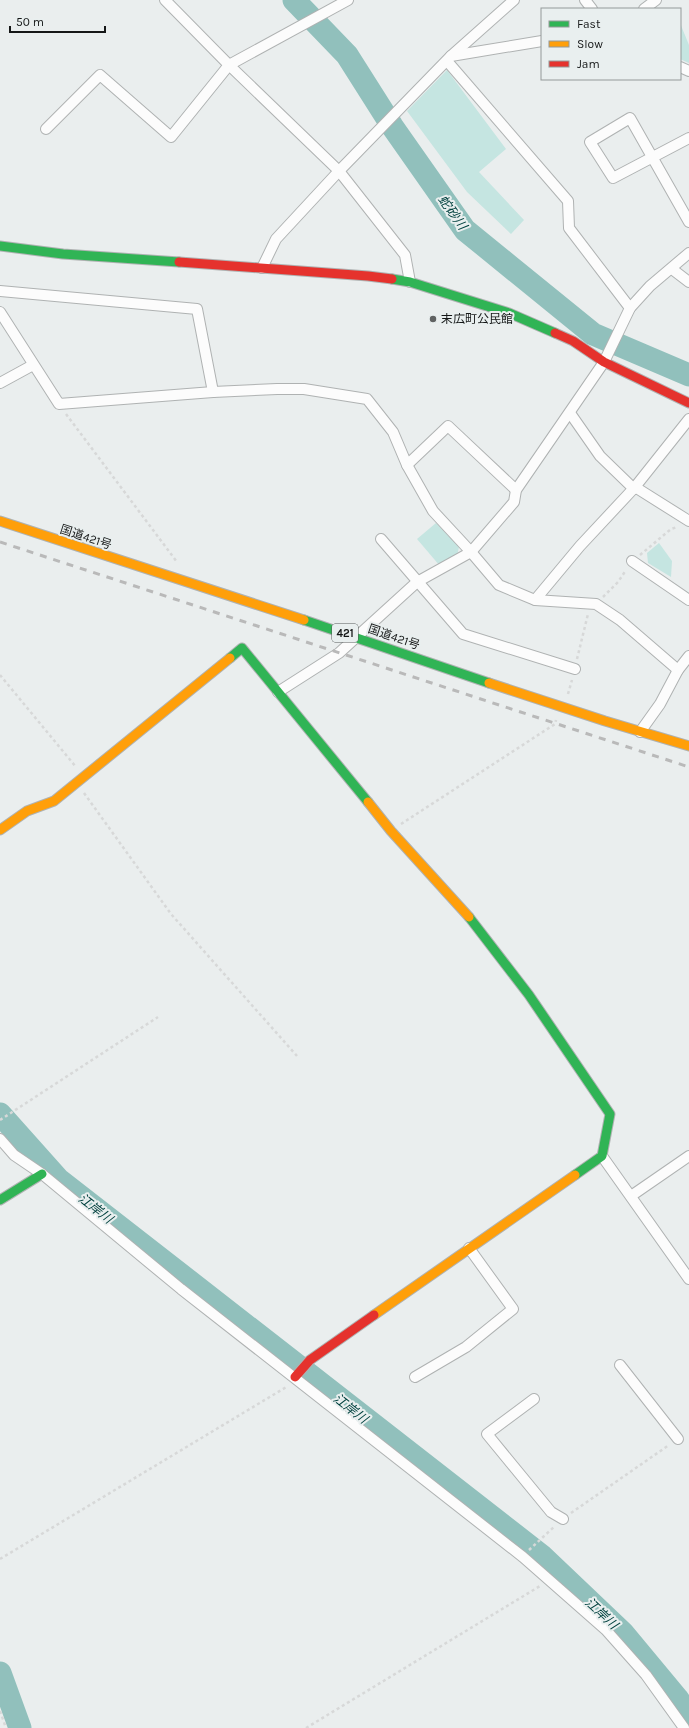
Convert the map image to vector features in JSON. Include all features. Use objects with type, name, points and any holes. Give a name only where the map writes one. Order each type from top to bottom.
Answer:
[{"type":"main road","points":[[0,246],[63,254],[368,276],[410,282],[509,313],[573,341],[604,362],[689,403]]},
{"type":"main road","name":"国道421号","points":[[0,521],[358,637],[640,732],[689,746]]},
{"type":"main road","points":[[0,830],[27,811],[54,801],[242,648],[391,831],[471,919],[529,994],[610,1114],[602,1156],[582,1172],[469,1248],[310,1360],[298,1375]]},
{"type":"main road","points":[[0,1200],[42,1174]]},
{"type":"street","points":[[164,0],[339,171],[405,255],[410,282]]},
{"type":"street","points":[[46,129],[100,75],[171,137],[229,65],[348,0]]},
{"type":"street","points":[[262,268],[276,239],[339,171],[449,58],[514,0]]},
{"type":"street","points":[[585,0],[591,8]]},
{"type":"street","points":[[645,8],[656,0]]},
{"type":"street","points":[[449,58],[541,40]]},
{"type":"street","points":[[449,58],[568,200],[569,228],[630,308]]},
{"type":"street","points":[[689,138],[652,157],[613,178],[590,142],[630,118],[652,157],[689,222]]},
{"type":"street","points":[[278,692],[339,653],[417,582],[471,552],[514,502],[516,490],[604,362],[621,330],[630,308],[650,286],[672,269],[689,253]]},
{"type":"street","points":[[672,269],[689,282]]},
{"type":"street","points":[[0,291],[197,309],[213,392]]},
{"type":"street","points":[[0,312],[33,366],[59,404],[213,392],[304,389],[367,399],[393,432],[408,465],[433,511],[499,585],[535,600],[596,604],[620,620],[678,670]]},
{"type":"street","points":[[0,382],[33,366]]},
{"type":"street","points":[[570,412],[600,456],[635,488],[689,521]]},
{"type":"street","points":[[535,600],[580,546],[635,488],[689,418]]},
{"type":"street","points":[[408,465],[448,426],[516,490]]},
{"type":"street","points":[[381,539],[463,634],[575,669]]},
{"type":"street","points":[[632,562],[689,600]]},
{"type":"street","points":[[640,732],[660,704],[678,670],[689,656]]},
{"type":"street","points":[[0,1139],[14,1155],[42,1174],[181,1289],[298,1375],[524,1557],[606,1630],[646,1674],[684,1728]]},
{"type":"street","points":[[602,1156],[689,1279]]},
{"type":"street","points":[[631,1196],[689,1156]]},
{"type":"street","points":[[415,1378],[466,1347],[513,1309],[469,1248]]},
{"type":"street","points":[[620,1365],[678,1439]]},
{"type":"street","points":[[534,1399],[487,1434],[551,1512],[563,1519]]},
{"type":"path","points":[[59,404],[179,565]]},
{"type":"path","points":[[0,675],[80,779],[171,914],[297,1056]]},
{"type":"path","points":[[391,831],[555,724]]},
{"type":"path","points":[[1,1119],[158,1017]]},
{"type":"path","points":[[0,1559],[290,1385],[298,1375]]},
{"type":"path","points":[[535,1544],[563,1519],[678,1439]]},
{"type":"path","points":[[306,1728],[550,1580]]},
{"type":"path","points":[[0,1711],[6,1728]]},
{"type":"shaded area","points":[[681,25],[689,45],[689,63],[681,59]]},
{"type":"shaded area","points":[[447,70],[506,149],[479,172],[524,220],[511,234],[467,192],[407,111]]},
{"type":"shaded area","points":[[436,523],[459,547],[457,556],[440,566],[417,539]]},
{"type":"shaded area","points":[[659,543],[672,561],[671,577],[648,563],[647,553]]},
{"type":"waterway","name":"蛇砂川","points":[[294,0],[347,55],[392,126],[465,230],[593,334],[689,375]]},
{"type":"waterway","name":"江岸川","points":[[0,1114],[58,1179],[542,1556],[623,1633],[677,1698],[689,1715]]},
{"type":"waterway","points":[[0,1673],[20,1728]]},
{"type":"railway","points":[[0,542],[689,767]]},
{"type":"traffic: fast","points":[[0,246],[63,254],[179,262]]},
{"type":"traffic: fast","points":[[392,279],[410,282],[509,313],[555,333]]},
{"type":"traffic: fast","points":[[304,620],[489,683]]},
{"type":"traffic: fast","points":[[230,658],[242,648],[368,802]]},
{"type":"traffic: fast","points":[[469,917],[529,995],[610,1114],[602,1156],[575,1175]]},
{"type":"traffic: fast","points":[[0,1200],[42,1174]]},
{"type":"traffic: slow","points":[[0,521],[304,620]]},
{"type":"traffic: slow","points":[[0,830],[27,811],[54,801],[230,658]]},
{"type":"traffic: slow","points":[[489,683],[605,721],[689,746]]},
{"type":"traffic: slow","points":[[368,802],[391,831],[469,917]]},
{"type":"traffic: slow","points":[[374,1315],[575,1175]]},
{"type":"traffic: jam","points":[[179,262],[392,279]]},
{"type":"traffic: jam","points":[[555,333],[573,341],[604,362],[689,403]]},
{"type":"traffic: jam","points":[[295,1377],[310,1360],[374,1315]]},
{"type":"place","name":"末広町公民館","points":[[433,319]]}]
